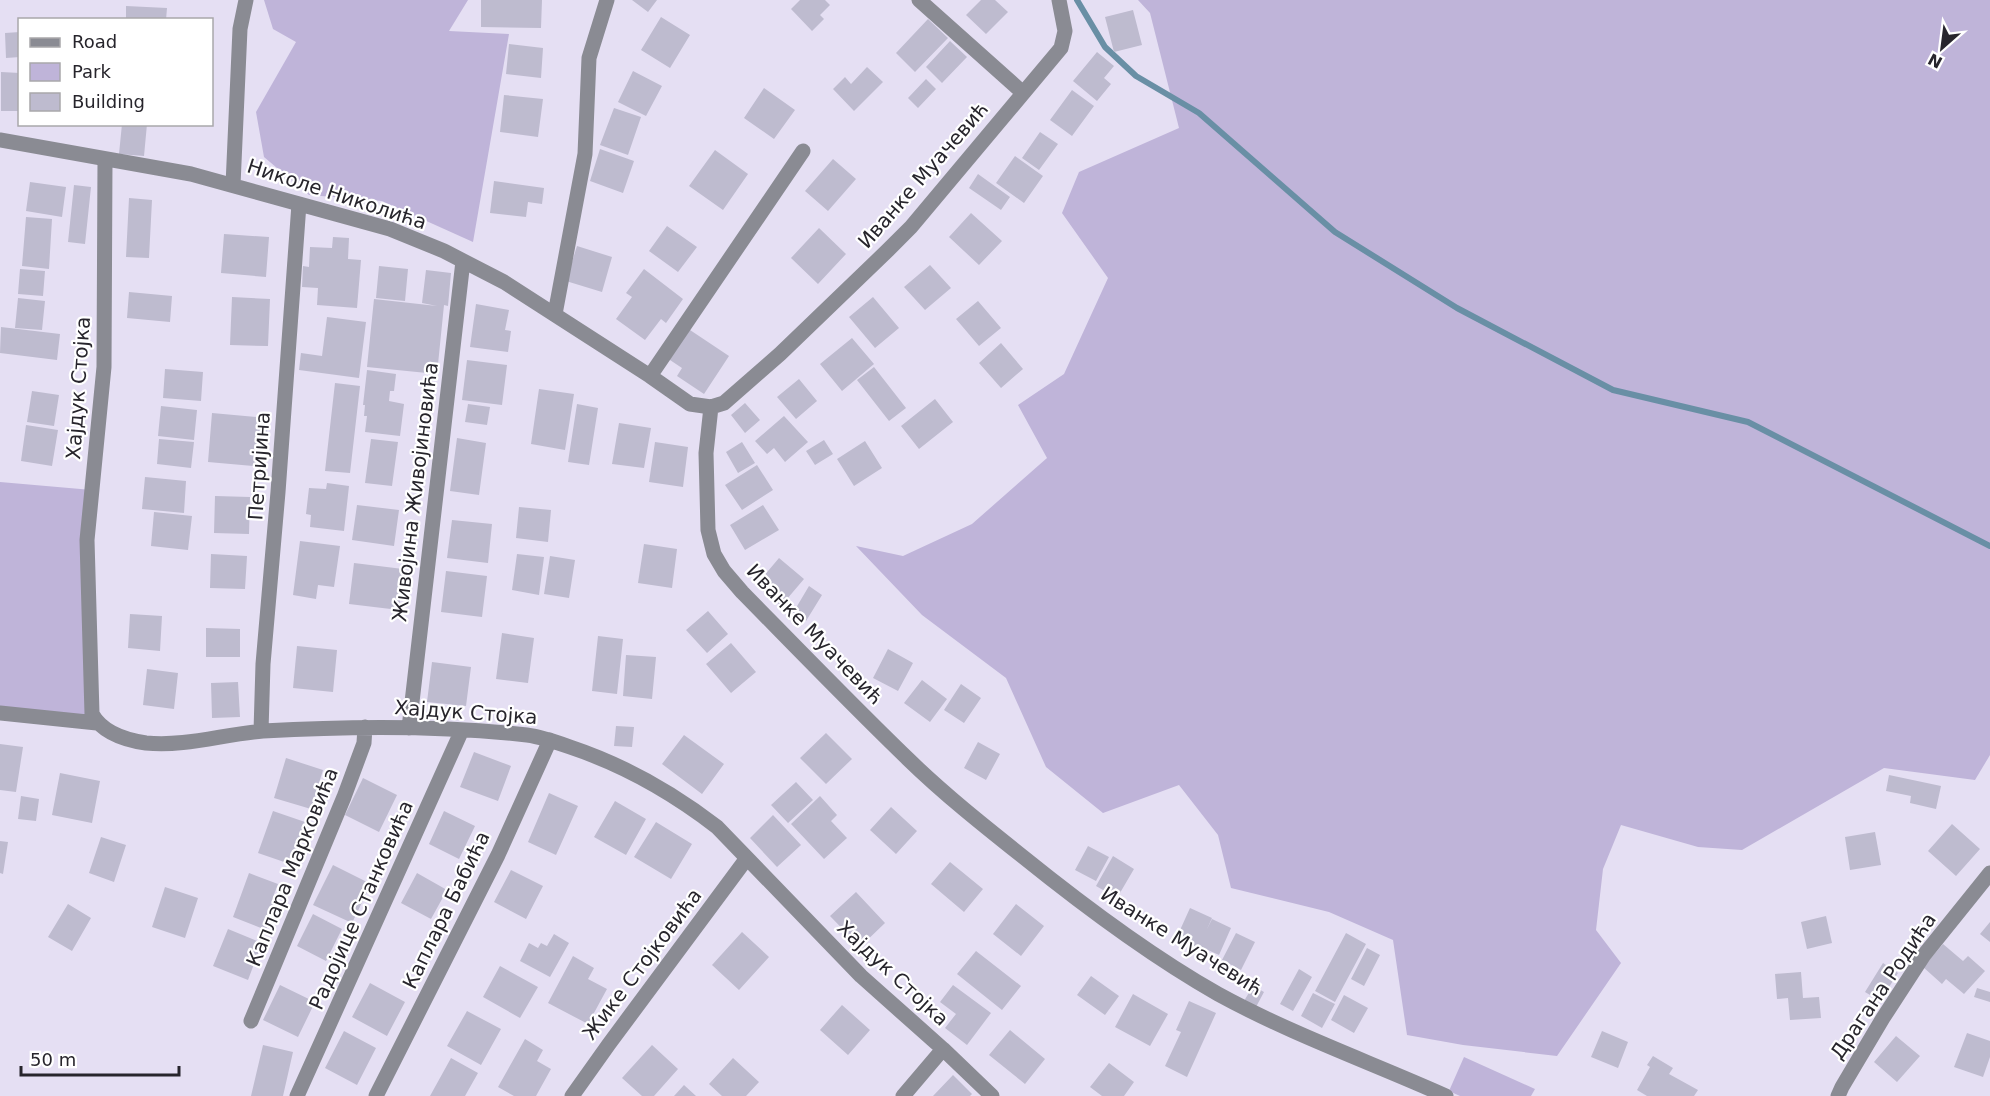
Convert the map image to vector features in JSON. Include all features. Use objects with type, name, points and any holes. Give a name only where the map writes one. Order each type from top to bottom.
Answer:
[{"type":"street","name":"Николе Николића","points":[[246,0],[239,40],[233,185],[390,229],[463,261],[504,282],[555,314],[690,404],[711,407]]},
{"type":"street","points":[[555,314],[585,154],[589,58],[607,0]]},
{"type":"street","points":[[919,0],[1022,92]]},
{"type":"street","name":"Иванке Муачевић","points":[[1059,0],[1065,31],[1061,48],[911,227],[780,354],[724,403],[711,407],[706,453],[708,530],[714,554],[724,571],[742,592],[909,760],[967,812],[1075,898],[1218,994],[1310,1039],[1446,1096]]},
{"type":"street","points":[[0,140],[190,174],[233,185]]},
{"type":"street","points":[[650,376],[803,151]]},
{"type":"street","name":"Хајдук Стојка","points":[[105,160],[104,367],[87,540],[92,714],[97,723],[110,732],[145,743],[169,743],[261,731],[365,727],[409,728],[528,735],[592,754],[651,782],[717,827],[861,976],[992,1096]]},
{"type":"street","name":"Петријина","points":[[261,731],[263,664],[299,204]]},
{"type":"street","name":"Живојина Живојиновића","points":[[409,728],[463,261]]},
{"type":"street","name":"Хајдук Стојка","points":[[0,713],[97,723]]},
{"type":"street","name":"Каплара Марковића","points":[[251,1022],[344,797],[364,743],[365,727]]},
{"type":"street","name":"Радојице Станковића","points":[[297,1096],[462,730]]},
{"type":"street","name":"Каплара Бабића","points":[[376,1096],[498,855],[550,740]]},
{"type":"street","name":"Жике Стојковића","points":[[572,1096],[747,858]]},
{"type":"street","name":"Драгана Родића","points":[[1838,1096],[1882,1018],[1924,956],[1990,873]]},
{"type":"street","points":[[903,1096],[943,1049]]},
{"type":"green space","points":[[264,0],[468,0],[449,31],[509,34],[473,242],[382,201],[309,195],[264,157],[256,112],[296,42],[273,29]]},
{"type":"green space","points":[[1138,0],[1990,0],[1990,755],[1975,780],[1884,768],[1742,850],[1698,847],[1621,825],[1603,869],[1596,930],[1621,963],[1557,1056],[1463,1045],[1407,1035],[1393,940],[1329,912],[1231,888],[1218,835],[1179,785],[1103,813],[1046,767],[1006,678],[922,615],[856,546],[903,556],[972,524],[1047,458],[1018,405],[1064,374],[1108,278],[1062,213],[1079,172],[1179,128],[1150,13]]},
{"type":"green space","points":[[0,482],[92,490],[97,723],[0,713]]},
{"type":"green space","points":[[1464,1057],[1535,1089],[1531,1096],[1460,1096],[1449,1091]]},
{"type":"building","points":[[481,0],[542,0],[541,28],[481,27]]},
{"type":"building","points":[[632,0],[657,0],[648,12]]},
{"type":"building","points":[[800,0],[825,0],[830,5],[820,15],[824,19],[812,31],[791,9]]},
{"type":"building","points":[[981,0],[995,0],[1008,12],[986,34],[966,15]]},
{"type":"building","points":[[126,6],[167,8],[166,18],[126,18]]},
{"type":"building","points":[[1133,10],[1142,45],[1114,52],[1105,17]]},
{"type":"building","points":[[661,17],[690,35],[670,68],[641,50]]},
{"type":"building","points":[[928,19],[948,38],[915,72],[896,53]]},
{"type":"building","points":[[18,32],[18,57],[6,58],[5,33]]},
{"type":"building","points":[[950,41],[967,57],[942,83],[926,67]]},
{"type":"building","points":[[509,44],[543,48],[541,78],[506,74]]},
{"type":"building","points":[[1097,52],[1114,66],[1104,78],[1111,84],[1097,101],[1073,81]]},
{"type":"building","points":[[867,67],[883,82],[854,111],[833,89],[845,77],[851,84]]},
{"type":"building","points":[[633,71],[662,86],[646,116],[618,102]]},
{"type":"building","points":[[1,72],[18,73],[18,111],[1,111]]},
{"type":"building","points":[[926,79],[936,89],[918,108],[908,98]]},
{"type":"building","points":[[764,88],[795,110],[774,139],[744,118]]},
{"type":"building","points":[[1072,90],[1094,106],[1072,136],[1050,120]]},
{"type":"building","points":[[504,95],[543,99],[538,137],[500,132]]},
{"type":"building","points":[[614,108],[641,117],[628,155],[600,145]]},
{"type":"building","points":[[122,126],[147,126],[144,156],[119,154]]},
{"type":"building","points":[[1040,132],[1058,144],[1039,170],[1022,158]]},
{"type":"building","points":[[600,149],[634,161],[623,193],[590,181]]},
{"type":"building","points":[[715,150],[748,174],[723,210],[689,186]]},
{"type":"building","points":[[1015,156],[1043,176],[1024,203],[996,183]]},
{"type":"building","points":[[833,159],[856,179],[828,211],[805,191]]},
{"type":"building","points":[[978,174],[1010,197],[1001,210],[969,188]]},
{"type":"building","points":[[494,181],[544,188],[542,204],[528,202],[526,217],[490,213]]},
{"type":"building","points":[[30,182],[66,187],[62,217],[26,211]]},
{"type":"building","points":[[74,185],[91,187],[85,244],[68,242]]},
{"type":"building","points":[[129,198],[152,200],[149,258],[126,257]]},
{"type":"building","points":[[971,213],[1002,241],[979,265],[949,237]]},
{"type":"building","points":[[26,217],[52,219],[49,269],[22,266]]},
{"type":"building","points":[[667,226],[697,247],[678,272],[649,251]]},
{"type":"building","points":[[819,228],[846,254],[818,284],[791,258]]},
{"type":"building","points":[[224,234],[269,237],[266,277],[221,273]]},
{"type":"building","points":[[333,237],[349,238],[348,259],[361,260],[357,308],[317,305],[318,288],[302,287],[303,266],[309,267],[310,247],[332,248]]},
{"type":"building","points":[[577,246],[612,257],[602,292],[566,281]]},
{"type":"building","points":[[930,265],[951,288],[925,310],[904,287]]},
{"type":"building","points":[[379,266],[408,269],[405,301],[376,298]]},
{"type":"building","points":[[20,269],[45,271],[43,296],[18,294]]},
{"type":"building","points":[[644,269],[683,299],[666,323],[661,319],[645,340],[616,319],[632,297],[626,293]]},
{"type":"building","points":[[426,270],[451,273],[448,306],[444,305],[437,374],[367,367],[374,299],[437,306],[422,303]]},
{"type":"building","points":[[129,292],[172,296],[170,322],[127,318]]},
{"type":"building","points":[[232,297],[270,299],[268,346],[230,345]]},
{"type":"building","points":[[873,297],[899,328],[875,348],[849,317]]},
{"type":"building","points":[[18,298],[45,301],[42,330],[15,328]]},
{"type":"building","points":[[978,301],[1001,328],[979,346],[956,319]]},
{"type":"building","points":[[476,304],[509,310],[505,330],[511,331],[508,352],[470,347]]},
{"type":"building","points":[[327,317],[366,322],[359,378],[299,370],[301,353],[322,356]]},
{"type":"building","points":[[1,327],[60,334],[57,360],[0,353]]},
{"type":"building","points":[[687,328],[729,356],[704,394],[677,376],[682,368],[667,358]]},
{"type":"building","points":[[852,338],[874,364],[842,391],[820,364]]},
{"type":"building","points":[[1001,343],[1023,369],[1001,388],[979,363]]},
{"type":"building","points":[[467,360],[507,365],[502,405],[462,400]]},
{"type":"building","points":[[874,367],[906,408],[889,421],[857,380]]},
{"type":"building","points":[[165,369],[203,372],[201,401],[163,398]]},
{"type":"building","points":[[367,370],[396,374],[394,391],[390,391],[389,401],[404,404],[400,436],[365,432],[367,416],[364,416],[365,405],[363,405]]},
{"type":"building","points":[[799,379],[817,401],[796,419],[777,397]]},
{"type":"building","points":[[335,383],[360,386],[350,473],[325,471]]},
{"type":"building","points":[[539,389],[574,394],[565,450],[531,444]]},
{"type":"building","points":[[32,391],[59,395],[54,426],[27,422]]},
{"type":"building","points":[[935,399],[953,422],[919,449],[901,426]]},
{"type":"building","points":[[745,403],[760,420],[745,433],[731,415]]},
{"type":"building","points":[[468,404],[490,407],[487,425],[465,422]]},
{"type":"building","points":[[577,404],[598,408],[589,465],[568,462]]},
{"type":"building","points":[[161,406],[197,410],[194,440],[158,436]]},
{"type":"building","points":[[212,413],[268,418],[265,467],[208,462]]},
{"type":"building","points":[[784,416],[808,442],[785,462],[774,448],[767,454],[755,441]]},
{"type":"building","points":[[619,423],[651,428],[644,468],[612,464]]},
{"type":"building","points":[[26,425],[58,430],[52,466],[21,461]]},
{"type":"building","points":[[457,438],[486,443],[479,495],[450,491]]},
{"type":"building","points":[[159,439],[194,442],[191,468],[157,464]]},
{"type":"building","points":[[371,439],[398,442],[392,486],[365,483]]},
{"type":"building","points":[[824,440],[833,454],[815,465],[806,451]]},
{"type":"building","points":[[865,441],[882,468],[854,486],[837,459]]},
{"type":"building","points":[[655,442],[688,447],[683,487],[649,482]]},
{"type":"building","points":[[742,442],[755,463],[738,473],[726,452]]},
{"type":"building","points":[[757,465],[773,490],[742,510],[725,485]]},
{"type":"building","points":[[145,477],[186,481],[184,513],[142,509]]},
{"type":"building","points":[[327,483],[349,486],[344,531],[310,527],[311,515],[306,514],[309,488],[326,489]]},
{"type":"building","points":[[215,496],[250,497],[249,534],[214,533]]},
{"type":"building","points":[[357,505],[399,510],[394,546],[352,540]]},
{"type":"building","points":[[763,505],[779,530],[745,550],[730,525]]},
{"type":"building","points":[[519,507],[551,510],[548,542],[516,538]]},
{"type":"building","points":[[154,512],[192,516],[188,550],[151,546]]},
{"type":"building","points":[[452,520],[492,524],[488,563],[447,558]]},
{"type":"building","points":[[300,541],[340,546],[334,587],[318,585],[316,599],[293,595]]},
{"type":"building","points":[[644,544],[677,549],[672,588],[638,583]]},
{"type":"building","points":[[211,554],[247,556],[245,589],[210,588]]},
{"type":"building","points":[[517,554],[544,557],[539,595],[512,590]]},
{"type":"building","points":[[550,556],[575,560],[569,598],[544,594]]},
{"type":"building","points":[[779,558],[804,579],[781,606],[762,590],[769,582],[763,577]]},
{"type":"building","points":[[354,563],[403,569],[399,610],[349,604]]},
{"type":"building","points":[[446,571],[487,576],[482,617],[441,612]]},
{"type":"building","points":[[809,586],[822,595],[806,621],[793,613]]},
{"type":"building","points":[[708,611],[728,634],[707,653],[686,630]]},
{"type":"building","points":[[130,614],[162,616],[160,651],[128,648]]},
{"type":"building","points":[[206,628],[240,629],[240,657],[206,657]]},
{"type":"building","points":[[502,633],[534,638],[528,683],[496,679]]},
{"type":"building","points":[[598,636],[623,639],[617,694],[592,691]]},
{"type":"building","points":[[731,643],[756,672],[731,693],[706,664]]},
{"type":"building","points":[[297,646],[337,650],[333,692],[293,688]]},
{"type":"building","points":[[888,649],[913,663],[898,691],[873,678]]},
{"type":"building","points":[[626,655],[656,657],[652,699],[623,696]]},
{"type":"building","points":[[432,662],[471,667],[466,706],[427,702]]},
{"type":"building","points":[[147,669],[178,673],[174,709],[143,705]]},
{"type":"building","points":[[922,680],[947,699],[930,722],[904,703]]},
{"type":"building","points":[[238,682],[240,717],[212,718],[211,683]]},
{"type":"building","points":[[961,684],[981,698],[964,723],[944,710]]},
{"type":"building","points":[[616,726],[634,727],[632,747],[614,746]]},
{"type":"building","points":[[826,733],[852,759],[826,784],[800,758]]},
{"type":"building","points":[[684,735],[724,764],[702,794],[662,764]]},
{"type":"building","points":[[978,742],[1000,754],[986,780],[964,768]]},
{"type":"building","points":[[0,744],[23,747],[16,792],[0,790]]},
{"type":"building","points":[[474,752],[511,766],[498,801],[460,787]]},
{"type":"building","points":[[286,758],[323,770],[311,809],[274,798]]},
{"type":"building","points":[[60,773],[100,781],[92,823],[52,815]]},
{"type":"building","points":[[1889,775],[1941,786],[1936,809],[1910,803],[1911,796],[1886,791]]},
{"type":"building","points":[[363,778],[397,795],[379,832],[345,815]]},
{"type":"building","points":[[796,782],[813,800],[788,823],[771,805]]},
{"type":"building","points":[[549,793],[578,806],[556,855],[528,842]]},
{"type":"building","points":[[21,796],[39,799],[36,821],[18,819]]},
{"type":"building","points":[[820,796],[837,815],[831,821],[847,838],[824,859],[791,824]]},
{"type":"building","points":[[615,801],[646,819],[626,855],[594,837]]},
{"type":"building","points":[[891,807],[917,831],[896,854],[870,830]]},
{"type":"building","points":[[273,811],[305,822],[290,864],[258,853]]},
{"type":"building","points":[[444,811],[475,826],[459,859],[429,844]]},
{"type":"building","points":[[773,815],[801,845],[777,867],[750,838]]},
{"type":"building","points":[[656,822],[692,844],[671,879],[634,857]]},
{"type":"building","points":[[1952,824],[1980,849],[1956,876],[1928,851]]},
{"type":"building","points":[[1875,832],[1881,865],[1850,870],[1845,837]]},
{"type":"building","points":[[101,837],[126,845],[114,882],[89,873]]},
{"type":"building","points":[[0,841],[8,842],[3,874],[0,873]]},
{"type":"building","points":[[1088,846],[1109,857],[1096,881],[1075,870]]},
{"type":"building","points":[[1113,856],[1134,869],[1117,898],[1096,886]]},
{"type":"building","points":[[950,862],[983,889],[964,912],[931,884]]},
{"type":"building","points":[[333,865],[371,884],[352,923],[313,905]]},
{"type":"building","points":[[511,870],[543,886],[526,919],[494,902]]},
{"type":"building","points":[[249,873],[278,884],[273,897],[277,899],[266,930],[233,917]]},
{"type":"building","points":[[417,873],[447,890],[431,919],[401,903]]},
{"type":"building","points":[[165,887],[198,898],[185,938],[152,927]]},
{"type":"building","points":[[856,892],[885,923],[860,947],[830,916]]},
{"type":"building","points":[[68,904],[91,918],[72,951],[48,937]]},
{"type":"building","points":[[1016,904],[1044,926],[1021,956],[993,934]]},
{"type":"building","points":[[1190,908],[1212,918],[1207,929],[1212,919],[1231,928],[1219,955],[1176,939]]},
{"type":"building","points":[[313,914],[342,929],[326,961],[297,946]]},
{"type":"building","points":[[1826,916],[1832,943],[1807,949],[1801,922]]},
{"type":"building","points":[[1990,922],[1990,942],[1980,934]]},
{"type":"building","points":[[228,929],[262,943],[248,980],[213,966]]},
{"type":"building","points":[[742,932],[769,957],[739,990],[712,965]]},
{"type":"building","points":[[1236,933],[1255,942],[1241,970],[1222,960]]},
{"type":"building","points":[[1346,933],[1366,944],[1335,1002],[1315,991]]},
{"type":"building","points":[[554,934],[569,943],[550,977],[520,961],[529,943],[538,948],[541,943],[547,946]]},
{"type":"building","points":[[1943,944],[1963,961],[1968,956],[1985,971],[1964,994],[1946,979],[1942,984],[1923,967]]},
{"type":"building","points":[[1367,948],[1380,955],[1364,986],[1351,979]]},
{"type":"building","points":[[976,951],[1021,986],[1002,1010],[957,974]]},
{"type":"building","points":[[573,956],[594,968],[588,979],[607,989],[588,1024],[548,1003]]},
{"type":"building","points":[[1883,963],[1898,973],[1880,1001],[1865,992]]},
{"type":"building","points":[[500,966],[538,987],[520,1018],[483,997]]},
{"type":"building","points":[[1299,969],[1312,977],[1293,1011],[1280,1004]]},
{"type":"building","points":[[1801,972],[1803,998],[1819,997],[1821,1018],[1790,1020],[1788,998],[1777,999],[1775,974]]},
{"type":"building","points":[[1091,976],[1119,996],[1105,1015],[1077,995]]},
{"type":"building","points":[[370,983],[405,1002],[387,1036],[352,1017]]},
{"type":"building","points":[[280,985],[315,1002],[298,1037],[263,1020]]},
{"type":"building","points":[[953,985],[991,1013],[967,1045],[945,1028],[956,1014],[940,1002]]},
{"type":"building","points":[[1253,986],[1264,992],[1256,1007],[1244,1001]]},
{"type":"building","points":[[1977,988],[1990,992],[1990,1002],[1974,997]]},
{"type":"building","points":[[1313,993],[1335,1004],[1322,1028],[1301,1016]]},
{"type":"building","points":[[1133,994],[1168,1014],[1150,1046],[1115,1027]]},
{"type":"building","points":[[1344,995],[1368,1008],[1354,1033],[1331,1020]]},
{"type":"building","points":[[1189,1001],[1216,1013],[1187,1077],[1165,1066],[1181,1032],[1176,1030]]},
{"type":"building","points":[[842,1005],[870,1030],[848,1055],[820,1030]]},
{"type":"building","points":[[467,1011],[501,1029],[481,1065],[447,1046]]},
{"type":"building","points":[[1010,1030],[1045,1059],[1025,1084],[989,1055]]},
{"type":"building","points":[[344,1031],[376,1048],[357,1085],[325,1068]]},
{"type":"building","points":[[1602,1031],[1628,1042],[1618,1068],[1591,1057]]},
{"type":"building","points":[[1967,1033],[1990,1041],[1990,1057],[1983,1077],[1954,1067]]},
{"type":"building","points":[[1896,1036],[1920,1056],[1897,1082],[1874,1062]]},
{"type":"building","points":[[525,1039],[543,1050],[537,1061],[551,1069],[536,1096],[514,1096],[498,1087]]},
{"type":"building","points":[[263,1045],[293,1052],[283,1096],[251,1096]]},
{"type":"building","points":[[652,1045],[678,1069],[654,1096],[642,1096],[622,1078]]},
{"type":"building","points":[[1653,1056],[1673,1068],[1669,1074],[1698,1090],[1694,1096],[1647,1096],[1637,1090],[1650,1067],[1647,1065]]},
{"type":"building","points":[[451,1058],[478,1073],[465,1096],[430,1096]]},
{"type":"building","points":[[733,1058],[759,1082],[746,1096],[722,1096],[709,1084]]},
{"type":"building","points":[[1109,1063],[1134,1082],[1124,1096],[1102,1096],[1090,1087]]},
{"type":"building","points":[[953,1075],[972,1094],[970,1096],[933,1096]]},
{"type":"building","points":[[684,1085],[696,1096],[674,1096]]},
{"type":"waterway","points":[[1077,0],[1105,47],[1136,76],[1199,113],[1335,232],[1457,308],[1613,390],[1748,422],[1990,546]]}]
